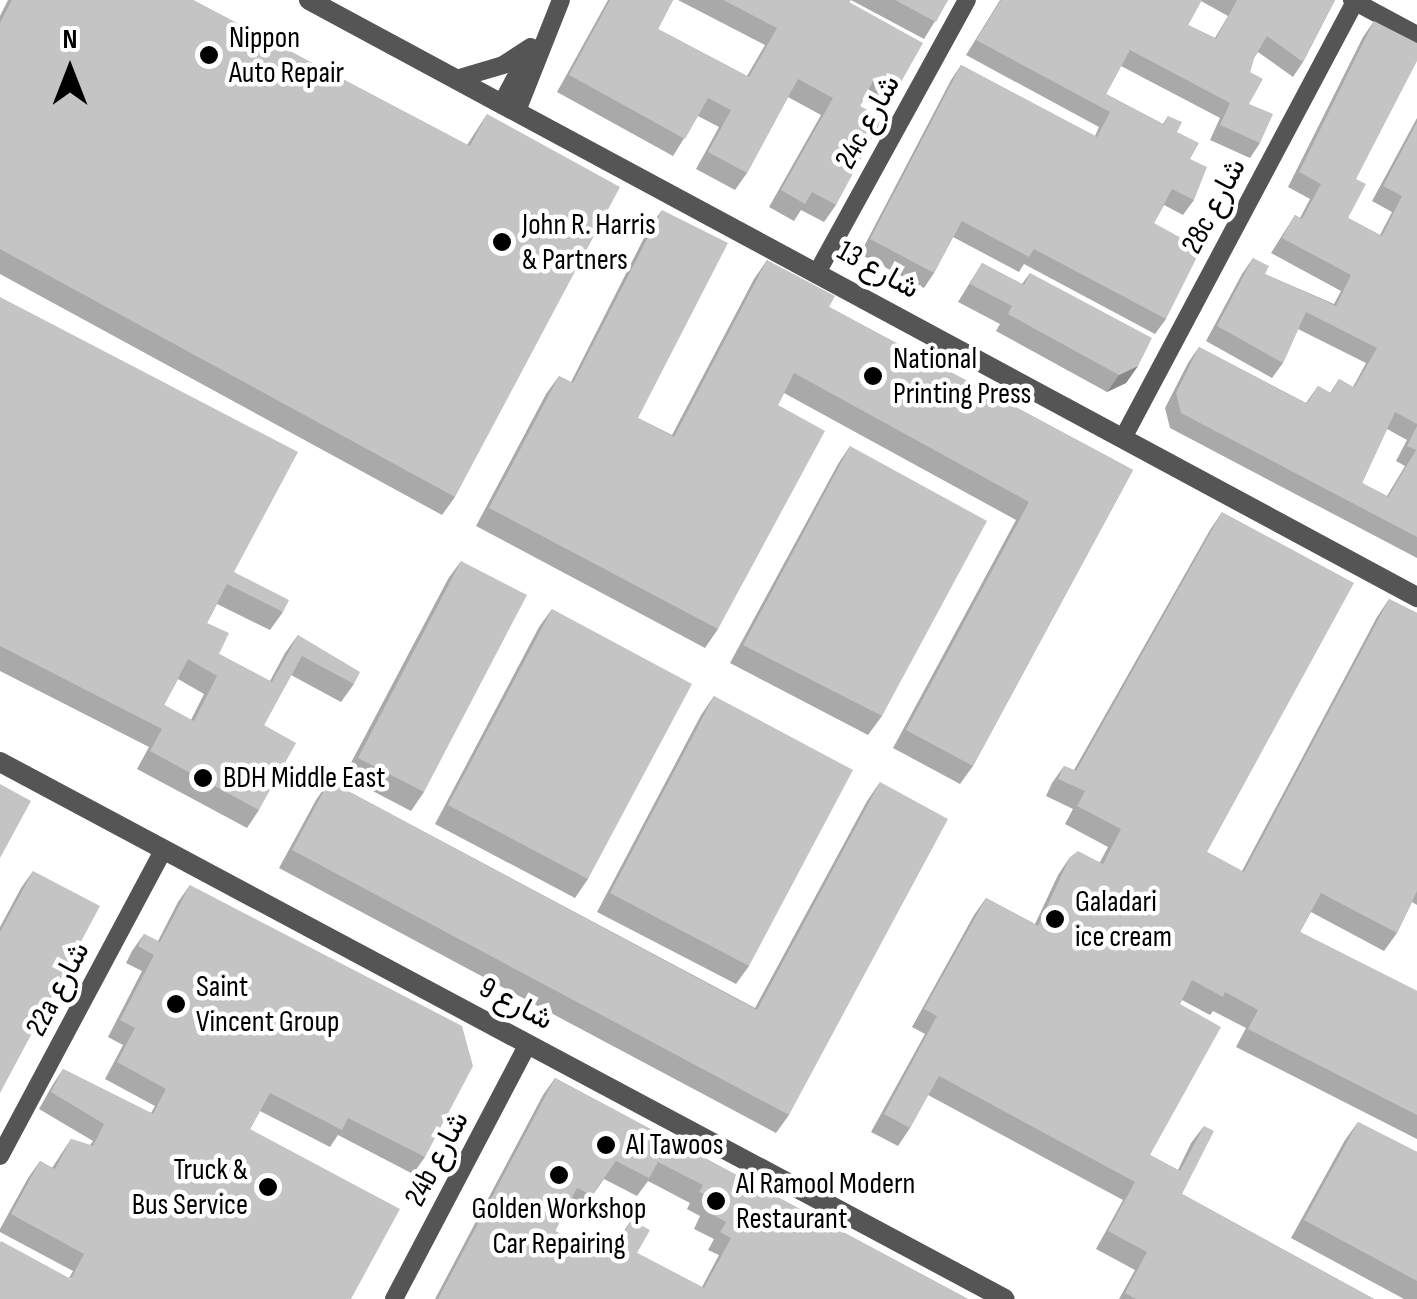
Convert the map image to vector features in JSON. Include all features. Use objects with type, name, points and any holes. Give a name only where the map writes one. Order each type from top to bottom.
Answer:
[{"type":"street","name":"شارع 13","points":[[310,0],[1417,596]]},
{"type":"street","points":[[509,107],[561,0]]},
{"type":"street","name":"24c شارع","points":[[818,272],[967,0]]},
{"type":"street","points":[[1353,1],[1417,36]]},
{"type":"street","name":"28c شارع","points":[[1123,438],[1353,1]]},
{"type":"street","points":[[456,79],[502,66],[531,47],[544,31]]},
{"type":"street","points":[[509,107],[531,47]]},
{"type":"street","name":"شارع 9","points":[[0,762],[1005,1299]]},
{"type":"street","name":"22a شارع","points":[[0,1156],[164,849]]},
{"type":"street","name":"24b شارع","points":[[394,1299],[528,1044]]},
{"type":"building","points":[[12,0],[193,0],[470,146],[487,114],[620,187],[455,497],[0,249],[0,23]]},
{"type":"building","points":[[610,0],[673,0],[658,29],[749,77],[777,28],[723,0],[851,0],[923,43],[896,91],[874,79],[860,106],[883,118],[836,205],[812,192],[805,204],[781,190],[833,98],[798,79],[747,173],[708,152],[731,110],[708,98],[685,139],[569,75]]},
{"type":"building","points":[[895,0],[948,0],[936,22]]},
{"type":"building","points":[[1001,0],[1202,0],[1188,25],[1216,39],[1237,0],[1335,0],[1303,62],[1267,36],[1254,58],[1250,72],[1263,79],[1249,104],[1273,114],[1260,143],[1220,125],[1230,103],[1130,50],[1106,94],[1164,125],[1168,116],[1182,122],[1177,132],[1199,143],[1190,159],[1207,167],[1194,200],[1172,189],[1154,223],[1201,249],[1166,319],[1034,249],[1029,257],[962,221],[934,273],[870,239],[961,65],[1097,137],[1110,112],[976,40]]},
{"type":"building","points":[[1374,21],[1417,43],[1417,61],[1356,179],[1366,184],[1348,218],[1382,236],[1402,196],[1383,186],[1417,122],[1417,424],[1395,412],[1362,483],[1388,497],[1416,450],[1407,446],[1417,426],[1417,537],[1181,413],[1176,393],[1199,347],[1307,404],[1318,386],[1331,393],[1339,379],[1354,388],[1377,348],[1306,312],[1283,363],[1217,326],[1253,258],[1269,266],[1265,274],[1336,306],[1351,275],[1282,238],[1295,215],[1302,219],[1321,184],[1299,172]]},
{"type":"building","points":[[662,210],[728,243],[638,418],[674,437],[767,260],[835,296],[829,307],[1133,470],[973,766],[906,730],[1029,502],[794,373],[778,405],[825,431],[718,629],[489,508],[559,376],[573,383]]},
{"type":"building","points":[[982,263],[1024,285],[1030,273],[1152,338],[1138,366],[1119,375],[1008,314],[1012,306],[970,284]]},
{"type":"building","points":[[0,297],[298,452],[234,572],[289,600],[283,612],[227,584],[207,623],[229,633],[219,654],[272,682],[298,635],[360,672],[354,684],[302,656],[264,725],[296,743],[259,810],[150,751],[162,729],[0,646]],"holes":[[[188,659],[217,676],[194,721],[164,705]]]},
{"type":"building","points":[[850,446],[987,521],[882,716],[743,645]]},
{"type":"building","points":[[1222,512],[1354,583],[1207,852],[1244,872],[1389,599],[1417,613],[1417,891],[1397,933],[1321,893],[1300,932],[1417,991],[1417,1115],[1248,1029],[1258,1010],[1192,980],[1180,1004],[1221,1027],[1150,1155],[1180,1171],[1204,1126],[1214,1131],[1182,1194],[1374,1299],[1136,1299],[1125,1293],[1147,1252],[1108,1231],[1135,1182],[939,1076],[910,1128],[884,1114],[937,1016],[924,1009],[986,898],[1038,926],[1070,857],[1078,851],[1103,864],[1121,829],[1077,806],[1085,791],[1058,779],[1064,766],[1076,771]]},
{"type":"building","points":[[461,561],[527,595],[424,792],[358,758]]},
{"type":"building","points":[[552,609],[692,684],[588,879],[448,805]]},
{"type":"building","points":[[714,696],[853,770],[749,966],[610,893]]},
{"type":"building","points":[[329,781],[757,1010],[880,782],[948,819],[789,1115],[292,850]]},
{"type":"building","points":[[0,784],[31,801],[0,858]]},
{"type":"building","points":[[33,871],[100,906],[0,1093],[0,932]]},
{"type":"building","points":[[190,885],[462,1026],[473,1066],[425,1157],[348,1118],[342,1130],[270,1093],[250,1129],[400,1209],[351,1299],[0,1299],[1,1241],[71,1279],[84,1254],[11,1214],[40,1161],[55,1169],[71,1139],[93,1146],[104,1124],[51,1092],[63,1069],[153,1114],[166,1089],[117,1062],[135,1028],[120,1020],[154,955],[138,946],[144,934],[160,942]]},
{"type":"building","points":[[555,1078],[968,1299],[438,1299]],"holes":[[[616,1161],[649,1178],[658,1162],[703,1185],[699,1192],[712,1198],[706,1211],[726,1222],[720,1232],[731,1238],[704,1288],[637,1253],[650,1230],[631,1220],[613,1252],[600,1245],[597,1252],[555,1231],[577,1188],[592,1195]]]},
{"type":"building","points":[[1358,1122],[1417,1152],[1417,1281],[1304,1220]]},
{"type":"place","name":"Nippon Auto Repair","points":[[209,55]]},
{"type":"place","name":"John R. Harris & Partners","points":[[502,242]]},
{"type":"place","name":"National Printing Press","points":[[873,376]]},
{"type":"place","name":"BDH Middle East","points":[[203,778]]},
{"type":"place","name":"Galadari ice cream","points":[[1055,919]]},
{"type":"place","name":"Saint Vincent Group","points":[[176,1004]]},
{"type":"place","name":"Al Tawoos","points":[[606,1145]]},
{"type":"place","name":"Golden Workshop Car Repairing","points":[[559,1175]]},
{"type":"place","name":"Truck & Bus Service","points":[[268,1187]]},
{"type":"place","name":"Al Ramool Modern Restaurant","points":[[716,1201]]}]
